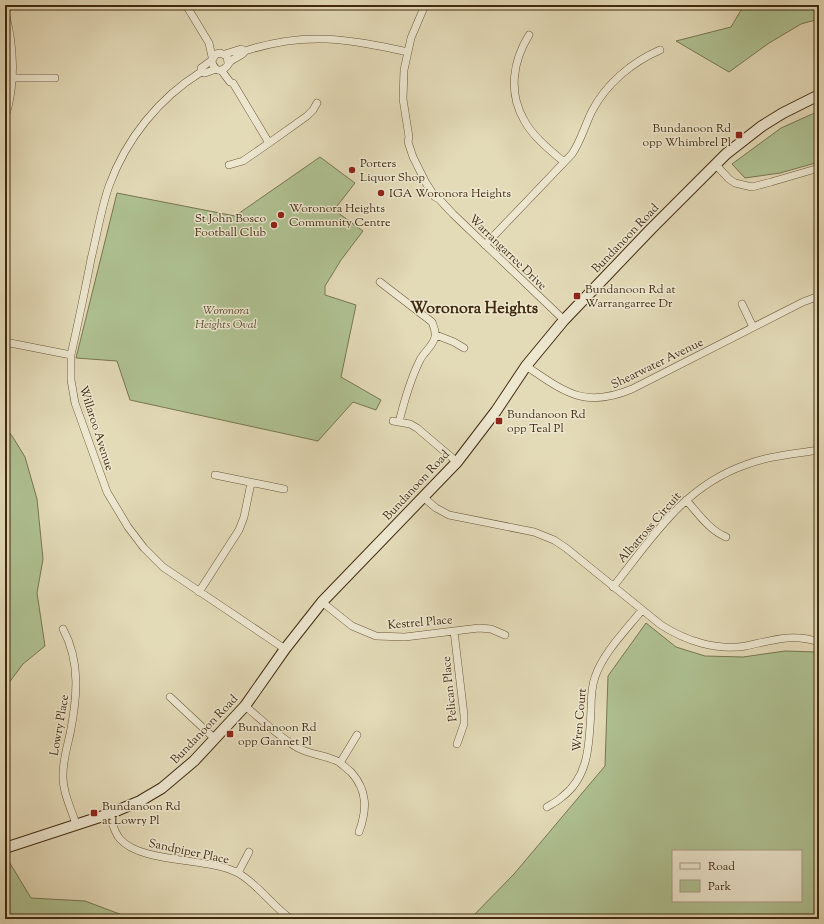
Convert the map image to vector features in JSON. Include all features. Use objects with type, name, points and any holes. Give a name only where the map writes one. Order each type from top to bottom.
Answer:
[{"type":"street","points":[[186,5],[209,43],[213,66],[223,67]]},
{"type":"street","name":"Warrangarree Drive","points":[[425,5],[416,24],[408,52],[404,70],[403,99],[409,137],[424,172],[438,194],[439,199],[453,214],[564,320]]},
{"type":"street","points":[[5,12],[11,43],[12,78],[5,117]]},
{"type":"street","points":[[529,35],[519,52],[516,65],[514,78],[517,99],[524,120],[531,130],[564,162]]},
{"type":"street","name":"Willaroo Avenue","points":[[222,54],[241,50],[245,51],[279,42],[314,38],[344,40],[408,52]]},
{"type":"street","points":[[209,43],[227,57],[223,67],[230,82],[233,83],[269,143]]},
{"type":"street","points":[[485,245],[564,162],[577,146],[592,110],[608,87],[640,60],[660,50]]},
{"type":"street","name":"Willaroo Avenue","points":[[201,72],[205,73],[223,67],[243,54],[245,51]]},
{"type":"street","points":[[212,58],[216,54],[222,54]]},
{"type":"street","name":"Willaroo Avenue","points":[[212,58],[202,68],[201,72],[170,95],[150,115],[133,137],[114,174],[106,195],[71,355],[71,380],[75,403],[103,482],[112,503],[135,538],[153,559],[163,567],[198,592],[285,649]]},
{"type":"street","points":[[12,78],[55,78]]},
{"type":"street","name":"Bundanoon Road","points":[[5,848],[109,814],[140,801],[162,788],[194,761],[245,706],[285,649],[322,602],[457,462],[496,411],[526,366],[564,320],[715,164],[762,126],[819,95]]},
{"type":"street","points":[[230,165],[243,161],[269,143],[306,116],[313,110],[317,103]]},
{"type":"street","points":[[715,164],[729,179],[735,183],[752,187],[819,168]]},
{"type":"street","points":[[380,282],[432,322],[436,335],[420,361],[396,421],[417,428],[457,462]]},
{"type":"street","name":"Shearwater Avenue","points":[[526,366],[570,393],[593,398],[607,398],[632,389],[803,302],[819,296]]},
{"type":"street","points":[[742,304],[753,327]]},
{"type":"street","points":[[436,335],[454,342],[464,348]]},
{"type":"street","points":[[5,342],[71,355]]},
{"type":"street","name":"Albatross Circuit","points":[[613,587],[676,509],[696,492],[717,478],[745,465],[774,457],[819,450]]},
{"type":"street","points":[[215,475],[284,489]]},
{"type":"street","points":[[198,592],[239,530],[244,517],[251,483]]},
{"type":"street","points":[[423,497],[442,512],[455,517],[534,532],[554,540],[673,633],[690,640],[722,647],[740,646],[783,638],[802,638],[819,642]]},
{"type":"street","points":[[686,500],[718,534],[726,537]]},
{"type":"street","name":"Kestrel Place","points":[[322,602],[352,626],[376,636],[405,637],[479,628],[491,629],[505,635]]},
{"type":"street","name":"Wren Court","points":[[547,807],[563,797],[578,779],[584,768],[589,746],[592,688],[595,678],[604,658],[642,610]]},
{"type":"street","name":"Lowry Place","points":[[63,629],[71,650],[76,683],[76,694],[64,764],[63,784],[76,824]]},
{"type":"street","name":"Pelican Place","points":[[454,631],[464,715],[464,724],[457,744]]},
{"type":"street","points":[[170,697],[215,739]]},
{"type":"street","points":[[245,706],[294,745],[310,753],[340,763],[355,777],[363,793],[365,805],[364,819],[359,832]]},
{"type":"street","points":[[340,763],[358,735]]},
{"type":"street","name":"Sandpiper Place","points":[[109,814],[119,838],[130,848],[150,854],[221,868],[238,873],[279,911],[291,919]]},
{"type":"street","points":[[238,873],[249,852]]},
{"type":"green space","points":[[744,5],[819,5],[819,19],[801,24],[769,43],[729,72],[676,41],[731,27]]},
{"type":"green space","points":[[819,111],[819,162],[780,173],[745,178],[732,164],[781,128]]},
{"type":"green space","name":"Woronora Heights Oval","points":[[320,157],[355,183],[334,210],[363,231],[341,260],[325,286],[325,295],[356,305],[341,377],[381,400],[376,410],[353,402],[318,441],[130,400],[117,361],[76,358],[117,193],[235,216]]},
{"type":"green space","points":[[5,426],[25,457],[37,499],[43,559],[37,593],[45,646],[23,664],[5,688]]},
{"type":"green space","points":[[646,623],[676,647],[705,656],[743,657],[785,651],[816,652],[819,654],[819,919],[470,919],[514,874],[605,766],[608,676]]},
{"type":"green space","points":[[5,855],[31,898],[85,901],[133,919],[5,919]]},
{"type":"place","name":"Bundanoon Rd opp Whimbrel Pl","points":[[739,135]]},
{"type":"place","name":"Porters Liquor Shop","points":[[352,170]]},
{"type":"place","name":"IGA Woronora Heights","points":[[381,193]]},
{"type":"place","name":"Woronora Heights Community Centre","points":[[281,215]]},
{"type":"place","name":"St John Bosco Football Club","points":[[274,225]]},
{"type":"place","name":"Bundanoon Rd at Warrangarree Dr","points":[[577,296]]},
{"type":"place","name":"Bundanoon Rd opp Teal Pl","points":[[499,421]]},
{"type":"place","name":"Bundanoon Rd opp Gannet Pl","points":[[230,734]]},
{"type":"place","name":"Bundanoon Rd at Lowry Pl","points":[[94,813]]},
{"type":"district","name":"Woronora Heights","points":[[474,307]]}]
